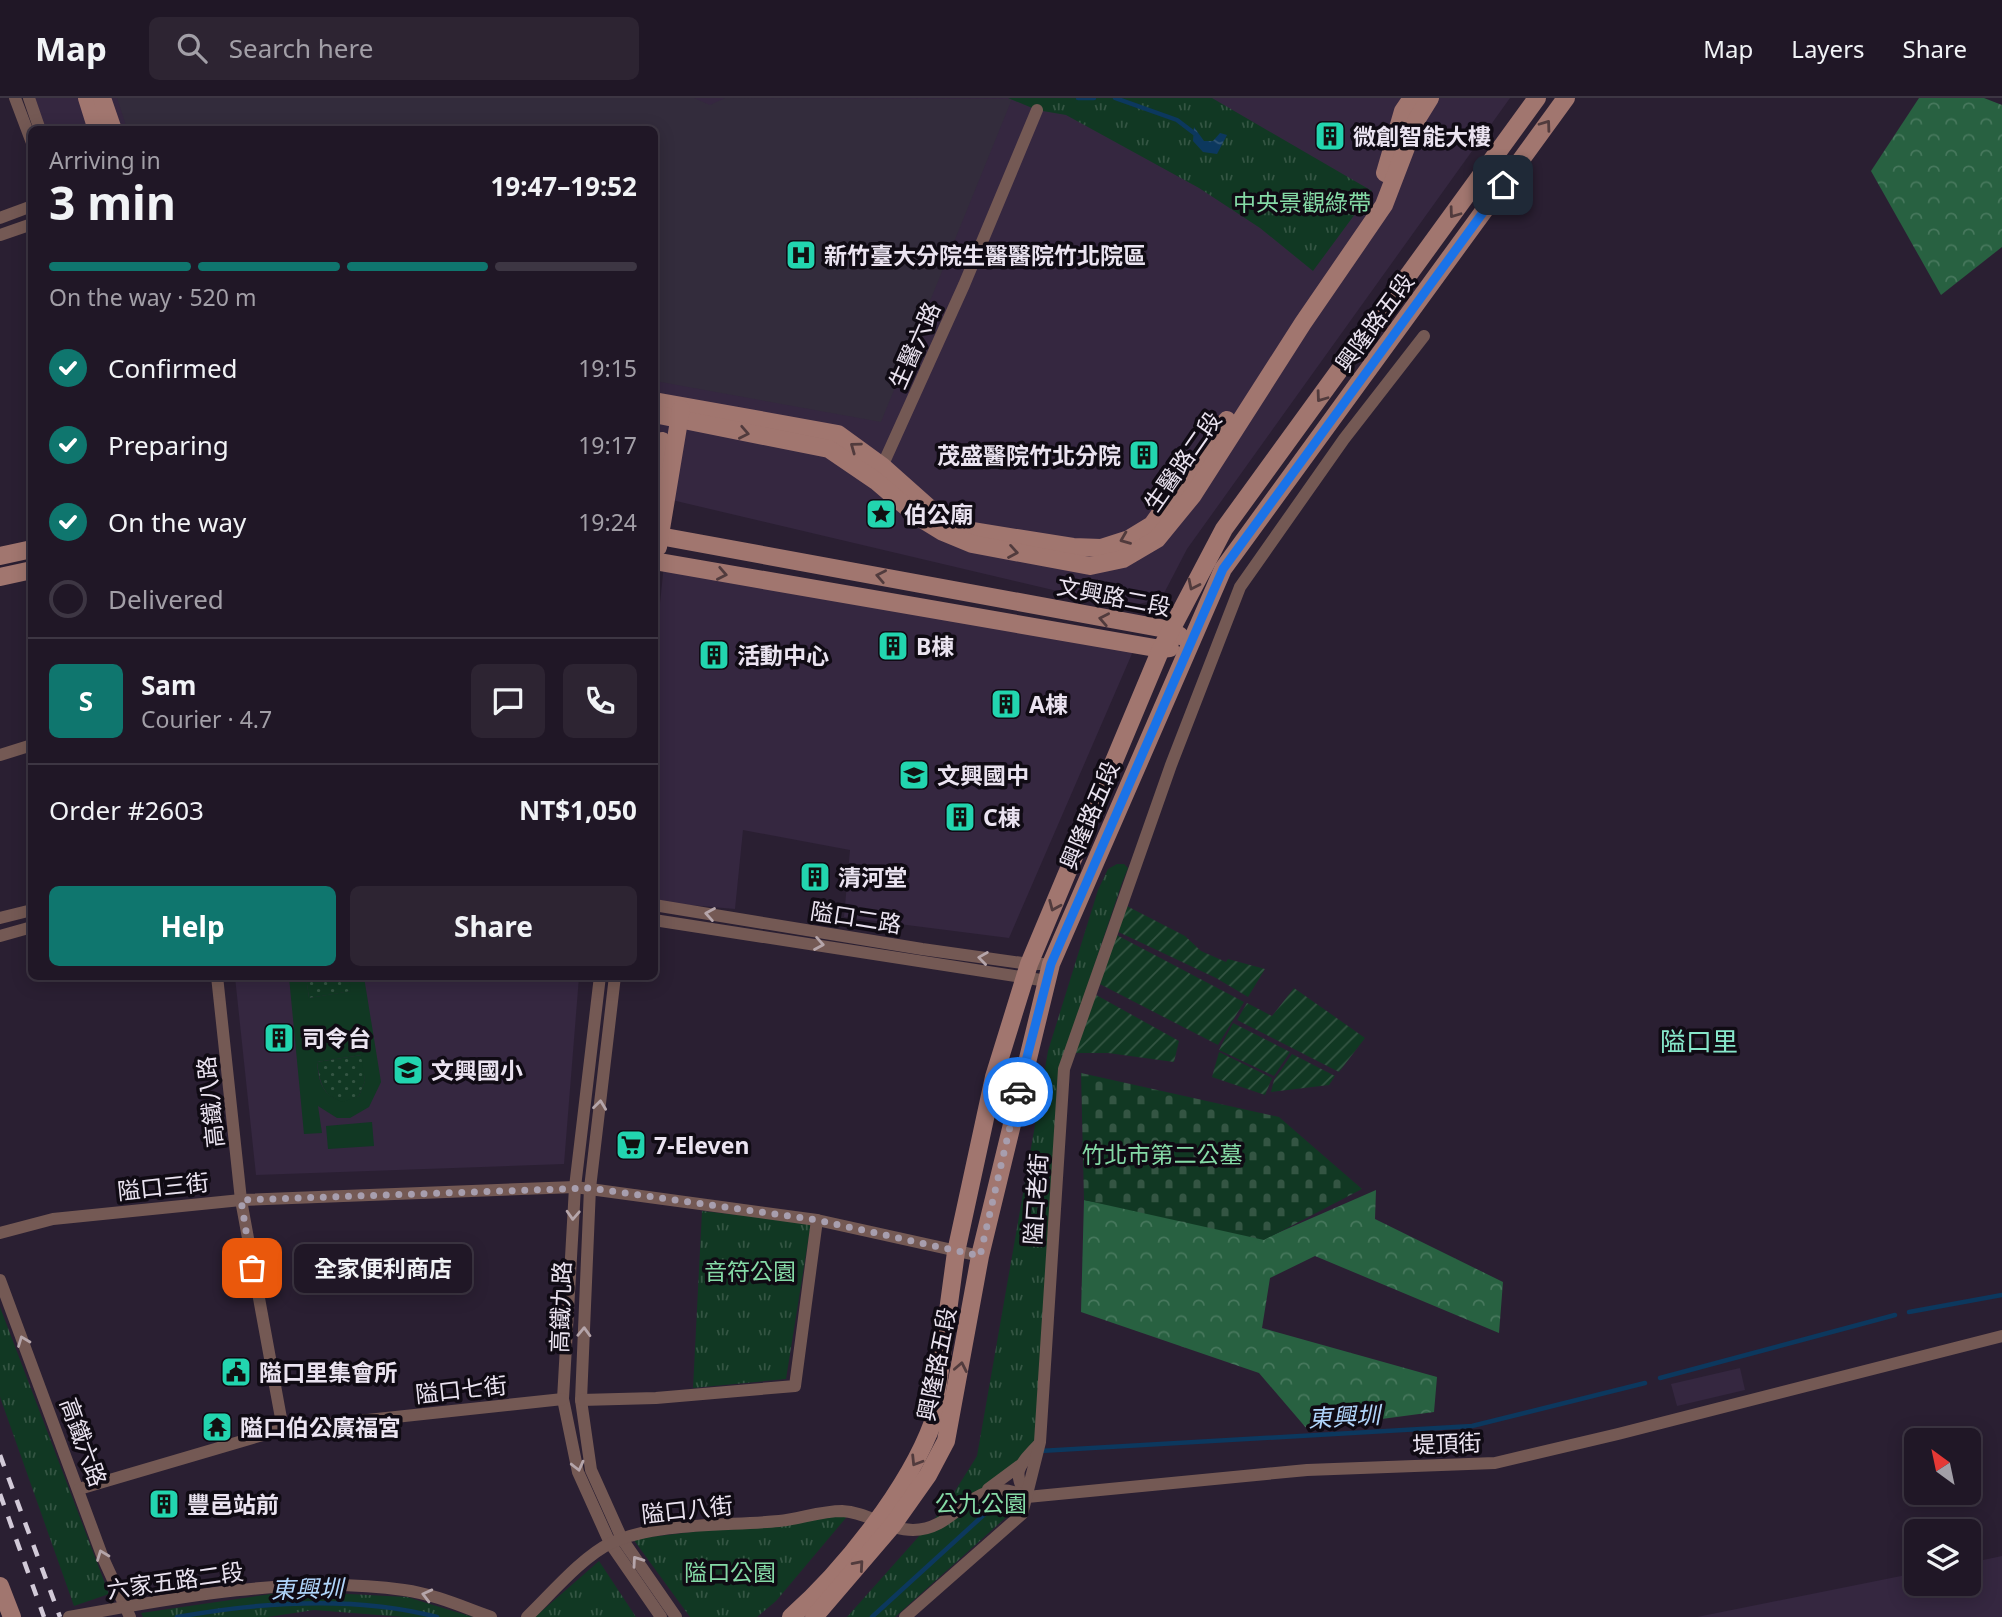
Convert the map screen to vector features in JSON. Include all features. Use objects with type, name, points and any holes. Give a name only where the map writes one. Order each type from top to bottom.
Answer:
[{"type":"street","points":[[15,98],[28,132]]},
{"type":"street","points":[[29,98],[39,126]]},
{"type":"street","points":[[87,98],[96,126]]},
{"type":"street","points":[[103,98],[112,126]]},
{"type":"street","name":"生醫路二段","points":[[879,473],[936,514],[966,530],[1073,547],[1101,548],[1129,539],[1152,525],[1208,449],[1379,192],[1403,111],[1412,98]]},
{"type":"street","name":"生醫路二段","points":[[667,410],[838,434],[879,473],[917,516],[943,532],[972,544],[1090,566],[1123,559],[1157,539],[1193,495],[1303,323],[1384,205],[1417,119],[1430,98]]},
{"type":"street","name":"興隆路五段","points":[[814,1617],[886,1522],[924,1448],[933,1422],[956,1252],[994,1077],[1027,971],[1161,649],[1224,529],[1537,98]]},
{"type":"street","name":"興隆路五段","points":[[791,1617],[886,1522],[928,1475],[946,1441],[980,1256],[1021,1078],[1049,973],[1223,569],[1566,98]]},
{"type":"street","name":"生醫六路","points":[[879,473],[964,285],[1037,110]]},
{"type":"street","points":[[0,218],[28,208]]},
{"type":"street","points":[[0,235],[28,225]]},
{"type":"street","name":"隘口老街","points":[[905,1617],[1022,1514],[1040,1442],[1064,1069],[1167,774],[1240,587],[1344,439],[1424,336]]},
{"type":"street","points":[[658,465],[667,410]]},
{"type":"street","points":[[658,523],[667,410]]},
{"type":"street","name":"文興路二段","points":[[658,536],[1171,630],[1191,645]]},
{"type":"street","points":[[0,556],[28,550]]},
{"type":"street","name":"文興路二段","points":[[658,562],[1161,649],[1191,645]]},
{"type":"street","points":[[0,577],[28,571]]},
{"type":"street","points":[[0,755],[28,746]]},
{"type":"street","name":"隘口二路","points":[[658,906],[1027,971]]},
{"type":"street","points":[[0,918],[28,911]]},
{"type":"street","name":"隘口二路","points":[[658,921],[1049,973]]},
{"type":"street","points":[[0,936],[28,928]]},
{"type":"street","name":"高鐵八路","points":[[217,980],[241,1200],[283,1429]]},
{"type":"street","name":"高鐵九路","points":[[600,980],[575,1187],[564,1399],[578,1472],[661,1617]]},
{"type":"street","name":"高鐵九路","points":[[615,980],[590,1188],[581,1400],[591,1470],[616,1541],[676,1617]]},
{"type":"street","name":"隘口三街","points":[[0,1233],[53,1219],[241,1200],[575,1187],[817,1220],[980,1256]]},
{"type":"street","points":[[581,1400],[656,1398],[795,1386],[817,1220]]},
{"type":"street","name":"高鐵六路","points":[[0,1280],[103,1558],[127,1612]]},
{"type":"street","name":"堤頂街","points":[[985,1491],[1010,1489],[1027,1497],[1307,1470],[1495,1463],[2002,1336]]},
{"type":"street","name":"隘口七街","points":[[79,1489],[283,1429],[564,1399]]},
{"type":"street","points":[[886,1522],[912,1530],[928,1528],[1019,1466],[1040,1442]]},
{"type":"street","points":[[1019,1466],[1017,1481],[1027,1497]]},
{"type":"street","name":"隘口八街","points":[[527,1617],[616,1541],[643,1532],[783,1521],[842,1511],[886,1522]]},
{"type":"street","name":"六家五路二段","points":[[69,1617],[127,1612],[299,1584],[405,1590],[442,1599],[491,1617]]},
{"type":"street","points":[[0,1586],[12,1617]]},
{"type":"shaded area","points":[[30,98],[1510,98],[1187,549],[1161,599],[1125,607],[658,497],[658,126],[40,126]]},
{"type":"shaded area","name":"新竹臺大分院生醫醫院竹北院區","points":[[117,98],[694,98],[710,105],[725,98],[1012,99],[881,422],[658,382],[658,126],[126,126]]},
{"type":"shaded area","name":"文興國中","points":[[664,564],[1134,649],[1009,938],[844,917],[850,850],[743,830],[735,909],[658,902],[658,623]]},
{"type":"shaded area","name":"文興國小","points":[[235,980],[579,980],[564,1164],[256,1175]]},
{"type":"shaded area","points":[[1740,1368],[1745,1390],[1677,1406],[1671,1384]]},
{"type":"shaded area","points":[[2002,1556],[2002,1617],[1697,1617],[1904,1575],[1904,1596],[1981,1596],[1981,1560]]},
{"type":"green space","name":"中央景觀綠帶","points":[[1008,98],[1212,98],[1372,191],[1313,271],[1260,228],[1199,188],[1066,115],[1037,110]]},
{"type":"green space","points":[[1919,98],[1984,98],[2002,105],[2002,247],[1941,295],[1871,171]]},
{"type":"green space","name":"公九公園","points":[[1124,864],[1128,868],[1059,1070],[1036,1443],[1001,1476],[1012,1512],[895,1617],[847,1617],[945,1507],[977,1456],[1048,1051],[1098,890],[1108,869]]},
{"type":"green space","points":[[1121,903],[1185,936],[1201,951],[1226,962],[1228,959],[1265,969],[1248,997],[1216,978],[1110,928]]},
{"type":"green space","points":[[1109,931],[1244,1002],[1218,1045],[1092,980]]},
{"type":"green space","points":[[289,980],[306,980],[309,998],[351,991],[349,980],[364,980],[381,1082],[369,1107],[350,1118],[337,1118],[318,1106],[322,1133],[304,1134]],"holes":[[[361,1055],[365,1081],[359,1096],[343,1102],[330,1096],[323,1087],[317,1062]]]},
{"type":"green space","points":[[306,980],[350,980],[352,991],[309,998]]},
{"type":"green space","points":[[1294,988],[1365,1038],[1339,1072],[1237,1020],[1247,1003],[1272,1016]]},
{"type":"green space","points":[[1089,991],[1179,1041],[1174,1062],[1108,1053],[1067,1053]]},
{"type":"green space","points":[[1233,1023],[1290,1052],[1274,1076],[1219,1050]]},
{"type":"green space","points":[[1219,1052],[1272,1078],[1265,1095],[1212,1077]]},
{"type":"green space","points":[[1292,1054],[1335,1076],[1329,1085],[1271,1092],[1274,1080]]},
{"type":"green space","points":[[362,1055],[365,1081],[359,1096],[343,1103],[330,1096],[321,1082],[317,1062]]},
{"type":"green space","name":"竹北市第二公墓","points":[[1081,1073],[1279,1117],[1362,1189],[1264,1240],[1084,1200]]},
{"type":"green space","points":[[372,1122],[374,1146],[328,1149],[326,1126]]},
{"type":"green space","points":[[1376,1190],[1375,1219],[1503,1282],[1499,1333],[1315,1256],[1270,1278],[1262,1328],[1437,1377],[1434,1412],[1307,1429],[1259,1373],[1081,1312],[1084,1200],[1273,1235]]},
{"type":"green space","name":"音符公園","points":[[702,1211],[811,1223],[786,1379],[693,1388]]},
{"type":"green space","points":[[0,1307],[109,1594],[74,1606],[0,1397]]},
{"type":"green space","name":"隘口公園","points":[[850,1513],[776,1601],[757,1617],[690,1617],[633,1539]]},
{"type":"green space","points":[[599,1561],[636,1617],[535,1617]]},
{"type":"green space","points":[[291,1591],[407,1597],[473,1617],[404,1617],[314,1610],[268,1617],[143,1617],[141,1613]]},
{"type":"water","points":[[1194,127],[1204,141],[1213,141],[1220,133],[1227,135],[1217,154],[1203,152],[1193,141]]},
{"type":"waterway","points":[[1078,98],[1094,98]]},
{"type":"waterway","points":[[1115,98],[1177,120],[1194,133]]},
{"type":"waterway","name":"東興圳","points":[[1909,1312],[2002,1295]]},
{"type":"waterway","name":"東興圳","points":[[1660,1378],[1895,1315]]},
{"type":"waterway","name":"東興圳","points":[[1040,1451],[1472,1426],[1645,1383]]},
{"type":"waterway","name":"東興圳","points":[[872,1617],[999,1501]]},
{"type":"waterway","name":"東興圳","points":[[177,1617],[307,1603],[373,1606],[437,1617]]},
{"type":"railway","points":[[0,1455],[60,1617]]},
{"type":"railway","points":[[0,1494],[44,1617]]},
{"type":"way so far","points":[[252,1268],[241,1200],[575,1187],[817,1220],[980,1256],[1018,1092]]},
{"type":"place","name":"微創智能大樓","points":[[1330,136]]},
{"type":"place","name":"新竹臺大分院生醫醫院竹北院區","points":[[801,255]]},
{"type":"place","name":"茂盛醫院竹北分院","points":[[1144,455]]},
{"type":"place","name":"伯公廟","points":[[881,514]]},
{"type":"place","name":"B棟","points":[[893,646]]},
{"type":"place","name":"活動中心","points":[[714,655]]},
{"type":"place","name":"A棟","points":[[1006,704]]},
{"type":"place","name":"文興國中","points":[[914,775]]},
{"type":"place","name":"C棟","points":[[960,817]]},
{"type":"place","name":"清河堂","points":[[815,877]]},
{"type":"place","name":"司令台","points":[[279,1038]]},
{"type":"place","name":"文興國小","points":[[408,1070]]},
{"type":"place","name":"7-Eleven","points":[[631,1145]]},
{"type":"place","name":"全家便利商店","points":[[252,1268]]},
{"type":"place","name":"隘口里集會所","points":[[236,1372]]},
{"type":"place","name":"隘口伯公廣福宮","points":[[217,1427]]},
{"type":"place","name":"豐邑站前","points":[[164,1504]]},
{"type":"district","name":"隘口里","points":[[1699,1041]]},
{"type":"route","points":[[1018,1092],[1051,964],[1223,569],[1503,185]]}]
